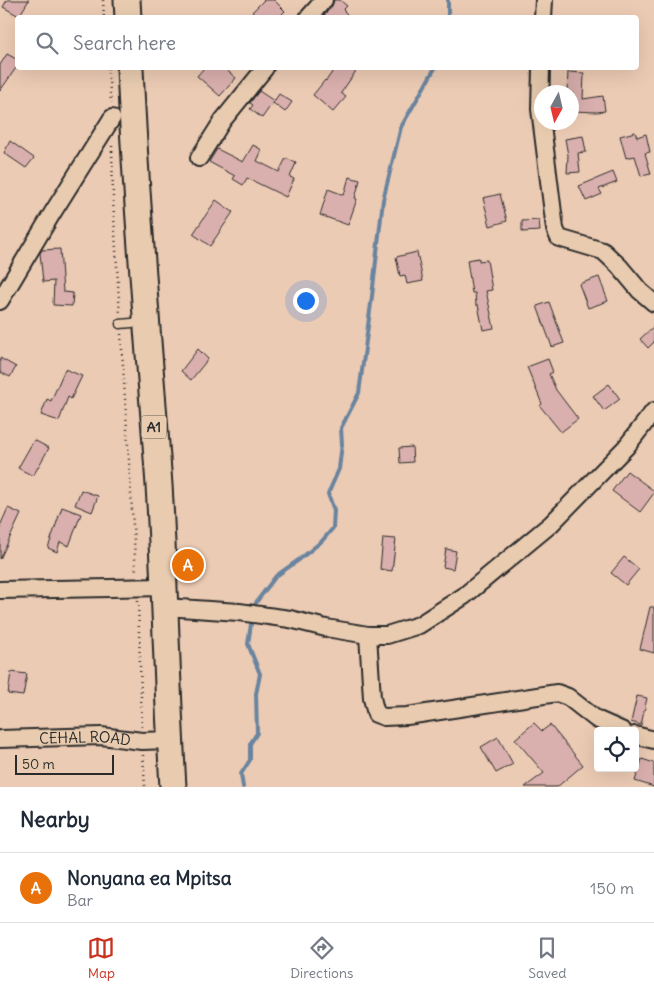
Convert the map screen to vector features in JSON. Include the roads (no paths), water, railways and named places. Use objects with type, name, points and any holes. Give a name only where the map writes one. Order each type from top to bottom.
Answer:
[{"type":"main road","points":[[127,0],[128,15]]},
{"type":"main road","name":"A1","points":[[130,70],[132,128],[165,597],[170,740],[174,787]]},
{"type":"street","points":[[311,15],[324,0]]},
{"type":"street","points":[[543,15],[544,0]]},
{"type":"street","points":[[199,158],[223,120],[263,70]]},
{"type":"street","points":[[541,70],[540,109],[555,229],[559,238],[603,251],[654,304]]},
{"type":"street","points":[[0,301],[112,118]]},
{"type":"street","points":[[0,590],[137,587],[165,597],[239,612],[290,619],[326,628],[368,635],[387,635],[419,625],[464,596],[551,524],[626,447],[654,410]]},
{"type":"street","points":[[368,635],[372,698],[376,714],[384,717],[406,716],[557,693],[568,697],[596,719],[614,727]]},
{"type":"street","name":"CEHAL ROAD","points":[[0,739],[101,736],[142,741],[170,740]]},
{"type":"street","points":[[639,736],[654,740]]},
{"type":"lane","points":[[120,324],[147,322]]},
{"type":"waterway","points":[[448,0],[448,15]]},
{"type":"waterway","points":[[254,607],[276,576],[322,541],[333,528],[334,510],[328,494],[339,469],[342,444],[341,428],[359,393],[383,200],[401,127],[434,70]]},
{"type":"waterway","points":[[243,787],[241,774],[250,760],[250,744],[257,733],[256,694],[260,674],[248,644],[251,624]]},
{"type":"place","name":"Nonyana ea Mpitsa","points":[[188,565]]}]
